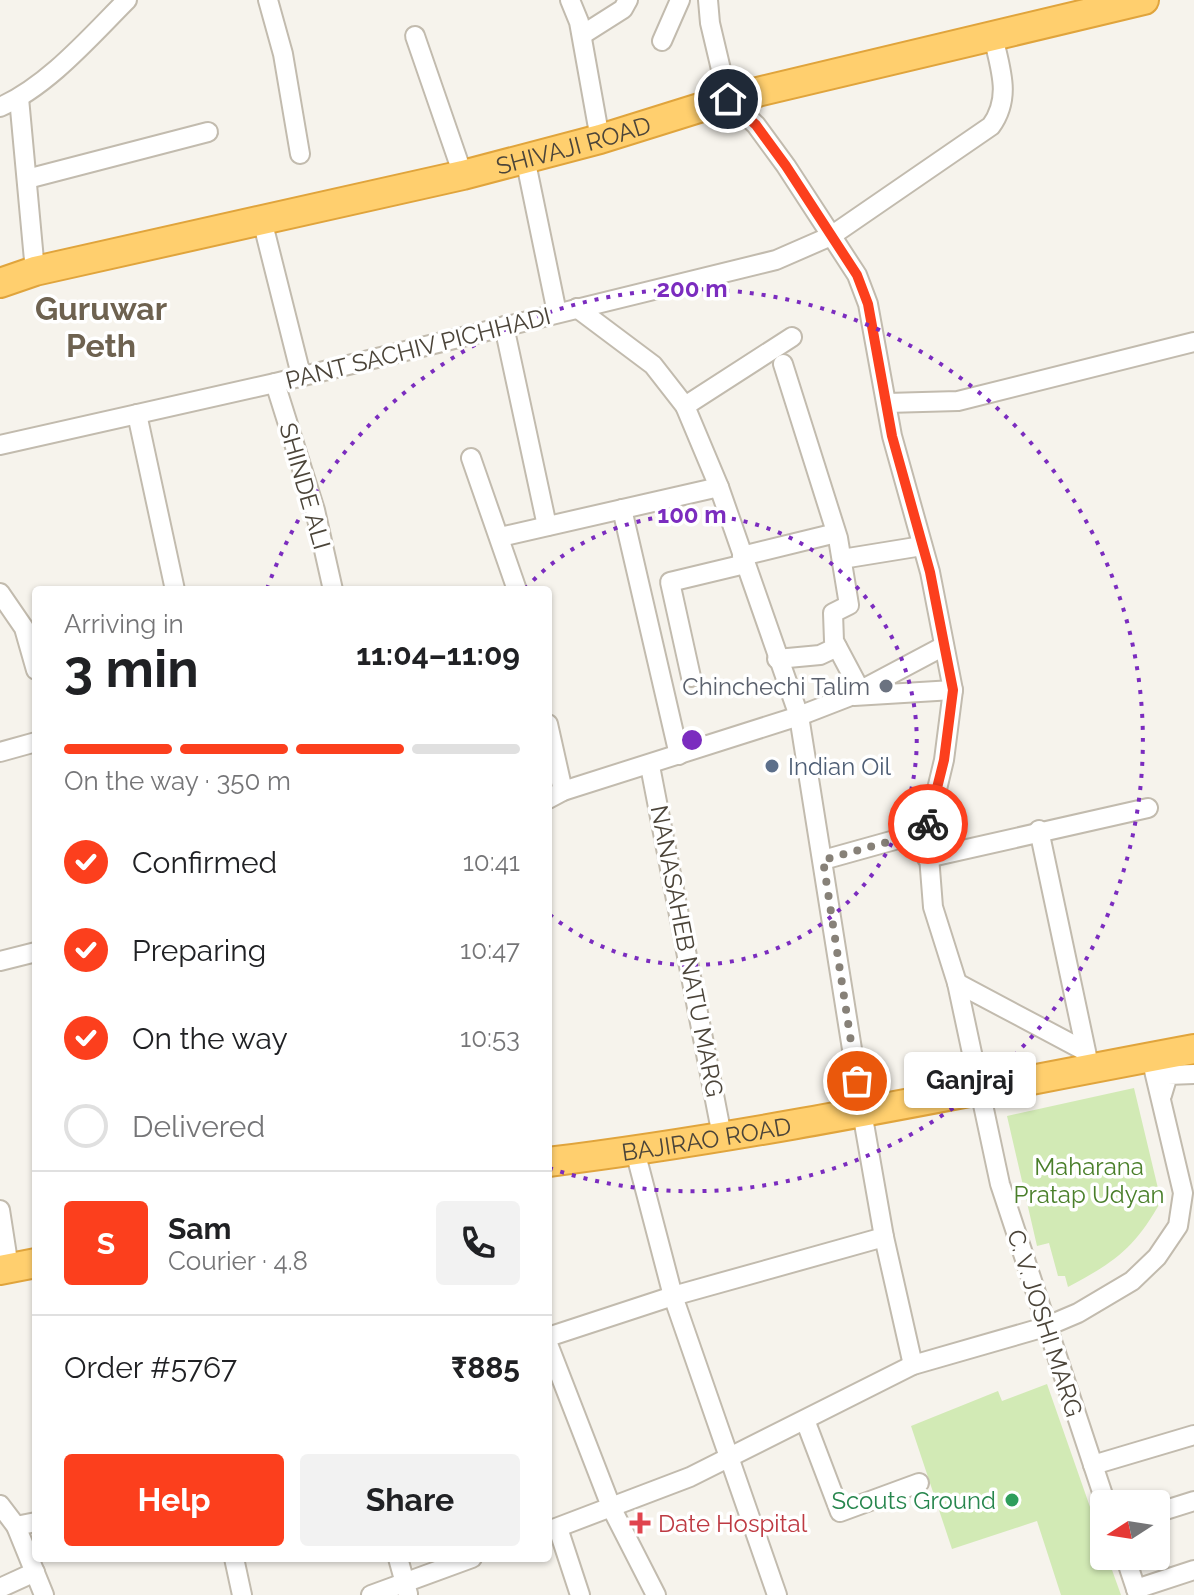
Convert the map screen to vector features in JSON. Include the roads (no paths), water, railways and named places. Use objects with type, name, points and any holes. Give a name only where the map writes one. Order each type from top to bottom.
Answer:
[{"type":"highway","name":"SHIVAJI ROAD","points":[[0,283],[35,271],[463,175],[600,139],[728,99],[1144,0]]},
{"type":"highway","name":"BAJIRAO ROAD","points":[[552,1161],[635,1151],[979,1093],[1088,1060],[1193,1060]]},
{"type":"street","points":[[0,107],[19,98],[127,0]]},
{"type":"street","points":[[268,0],[283,54],[300,154]]},
{"type":"street","points":[[570,0],[582,35],[600,139]]},
{"type":"street","points":[[582,35],[623,9],[628,0]]},
{"type":"street","points":[[662,41],[680,0]]},
{"type":"street","points":[[708,0],[710,23],[728,99]]},
{"type":"street","points":[[415,36],[463,175]]},
{"type":"street","name":"PANT SACHIV PICHHADI","points":[[0,445],[275,383],[776,260],[831,236],[991,126],[1002,111],[1004,91],[993,36]]},
{"type":"street","points":[[19,98],[35,271]]},
{"type":"street","name":"C. V. JOSHI MARG","points":[[728,99],[756,125],[857,275],[868,304],[895,448],[922,546],[953,690],[944,760],[927,831],[933,907],[957,983],[1004,1197],[1101,1490]]},
{"type":"street","points":[[27,179],[208,132]]},
{"type":"street","points":[[525,158],[557,313]]},
{"type":"street","points":[[262,220],[301,375]]},
{"type":"street","points":[[577,308],[653,365],[685,406],[719,487],[799,716],[862,1112],[884,1237],[913,1365]]},
{"type":"street","points":[[504,326],[547,526]]},
{"type":"street","points":[[685,406],[792,337]]},
{"type":"street","points":[[887,403],[958,401],[1194,342]]},
{"type":"street","points":[[783,364],[825,492],[842,559],[849,605],[831,618],[837,647],[854,693]]},
{"type":"street","name":"SHINDE ALI","points":[[275,383],[315,510],[332,586]]},
{"type":"street","points":[[137,414],[174,586]]},
{"type":"street","points":[[471,458],[516,586]]},
{"type":"street","points":[[500,537],[719,487]]},
{"type":"street","points":[[622,509],[679,755]]},
{"type":"street","points":[[691,677],[670,582],[828,535]]},
{"type":"street","points":[[842,559],[922,546]]},
{"type":"street","points":[[0,593],[30,627]]},
{"type":"street","points":[[552,765],[555,795],[799,716],[854,693],[944,646]]},
{"type":"street","points":[[777,659],[820,655],[837,647]]},
{"type":"street","points":[[854,693],[953,690]]},
{"type":"street","points":[[0,752],[32,743]]},
{"type":"street","name":"NANASAHEB NATU MARG","points":[[650,766],[722,1136]]},
{"type":"street","points":[[927,858],[1039,830],[1148,808]]},
{"type":"street","points":[[1039,830],[1088,1060]]},
{"type":"street","points":[[823,860],[927,831]]},
{"type":"street","points":[[0,961],[32,953]]},
{"type":"street","points":[[957,983],[1088,1060]]},
{"type":"street","points":[[580,1595],[553,1530],[612,1509],[731,1457],[913,1365],[1045,1327],[1078,1313],[1132,1281],[1157,1257],[1178,1226],[1188,1192],[1151,1058]]},
{"type":"street","points":[[1162,1102],[1163,1083],[1168,1075],[1193,1060]]},
{"type":"street","points":[[635,1151],[673,1296],[777,1595]]},
{"type":"street","points":[[0,1210],[15,1267]]},
{"type":"street","points":[[552,1336],[673,1296],[884,1237]]},
{"type":"street","points":[[552,1354],[612,1509],[656,1595]]},
{"type":"street","points":[[805,1420],[840,1512],[919,1483]]},
{"type":"street","points":[[1093,1465],[1194,1435]]},
{"type":"street","points":[[1170,1509],[1194,1501]]},
{"type":"street","points":[[0,1505],[16,1526],[44,1595]]},
{"type":"street","points":[[16,1526],[32,1523]]},
{"type":"street","points":[[235,1562],[242,1595]]},
{"type":"street","points":[[399,1562],[406,1589]]},
{"type":"street","points":[[371,1595],[406,1589],[463,1562]]},
{"type":"street","points":[[1130,1570],[1137,1592],[1194,1570]]},
{"type":"street","points":[[0,1588],[35,1572]]},
{"type":"place","name":"Chinchechi Talim","points":[[886,686]]},
{"type":"place","name":"Indian Oil","points":[[772,766]]},
{"type":"place","name":"Ganjraj","points":[[857,1081]]},
{"type":"place","name":"Scouts Ground","points":[[1012,1500]]},
{"type":"place","name":"Date Hospital","points":[[640,1523]]},
{"type":"district","name":"Guruwar Peth","points":[[101,326]]},
{"type":"park label","name":"Maharana Pratap Udyan","points":[[1089,1180]]}]
